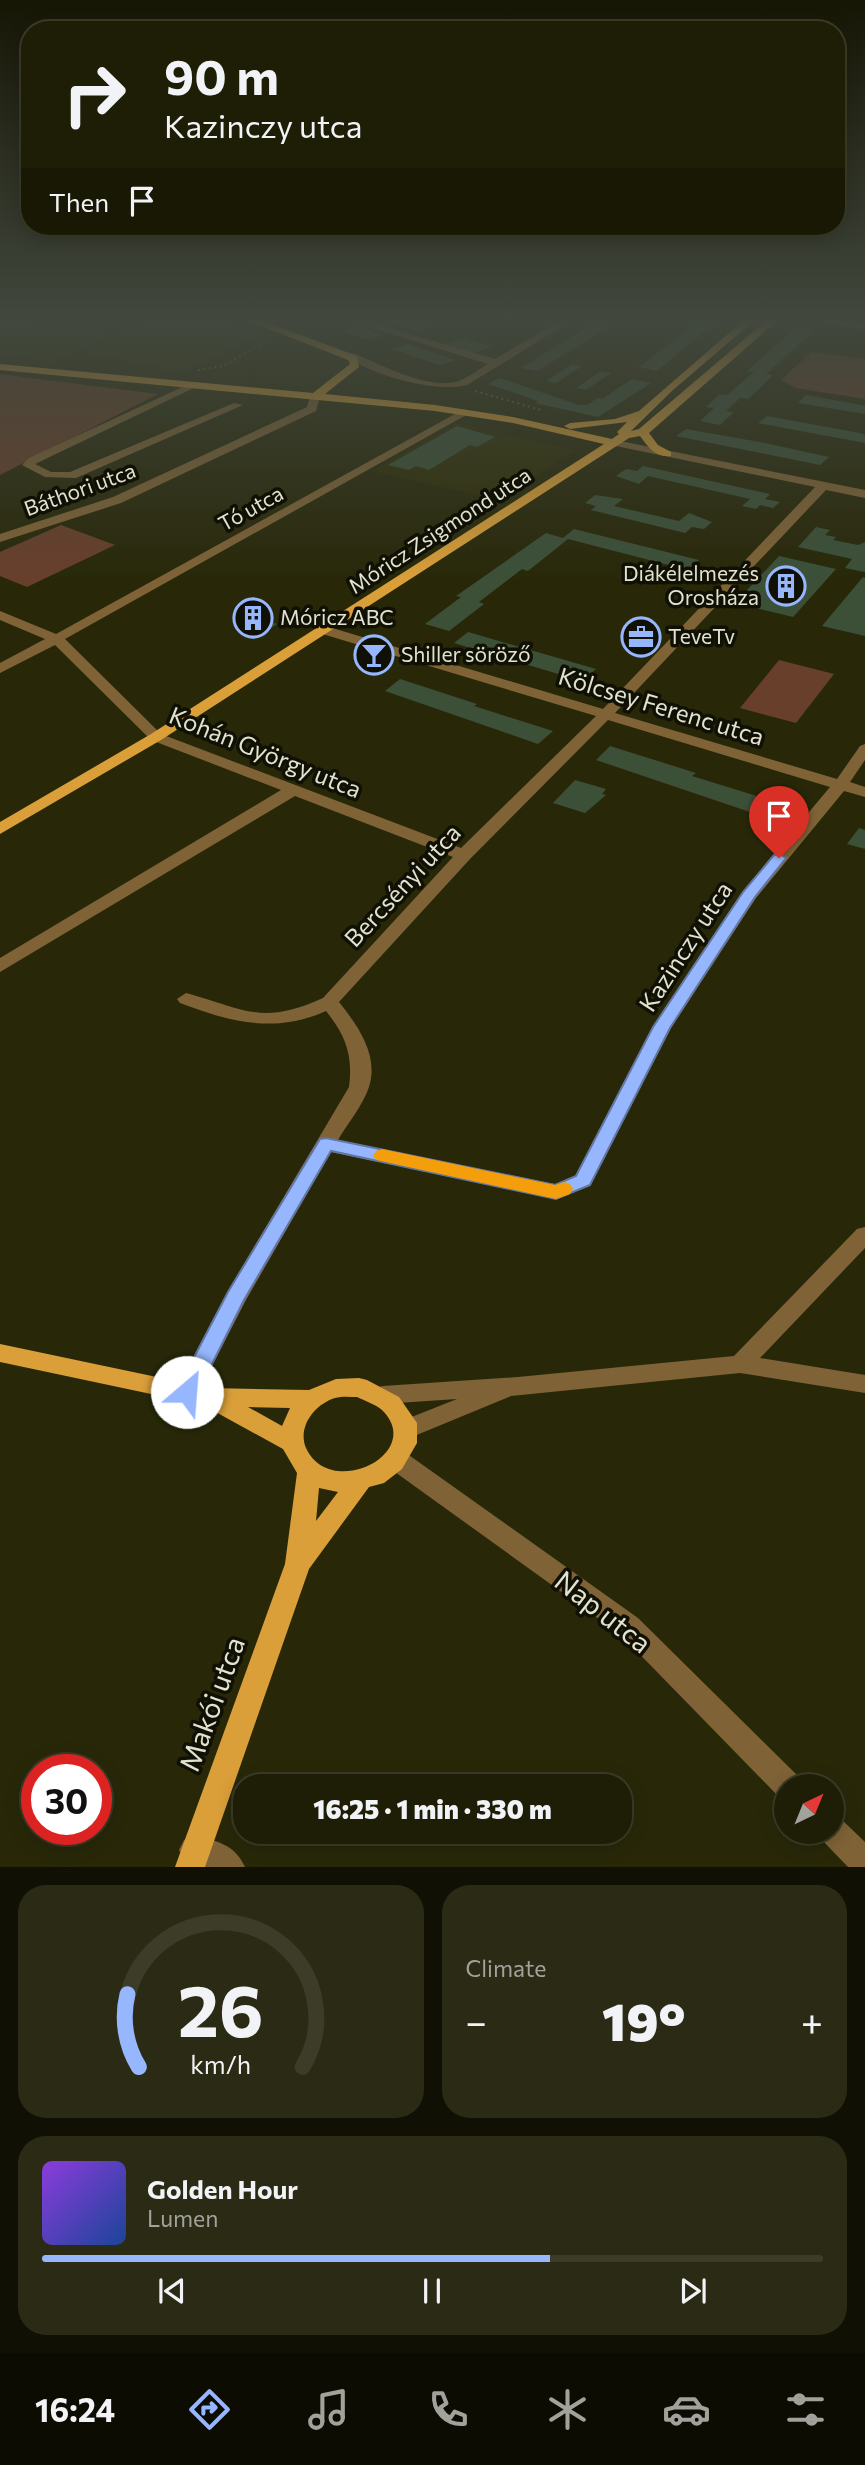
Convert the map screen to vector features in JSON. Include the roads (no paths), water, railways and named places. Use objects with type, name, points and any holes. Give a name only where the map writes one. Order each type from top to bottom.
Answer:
[{"type":"main road","points":[[410,406],[464,412],[621,439],[643,432],[673,406]]},
{"type":"main road","points":[[621,439],[623,432],[650,406]]},
{"type":"main road","points":[[535,425],[594,425],[617,422],[643,412]]},
{"type":"main road","points":[[643,432],[654,447],[667,454]]},
{"type":"main road","name":"Móricz Zsigmond utca","points":[[0,829],[156,737],[621,439]]},
{"type":"main road","points":[[0,1353],[198,1395],[311,1399]]},
{"type":"main road","points":[[359,1387],[383,1395],[399,1409],[407,1429],[405,1445],[397,1460],[381,1474],[360,1481],[333,1481],[309,1471],[297,1458],[290,1442],[294,1419],[311,1399],[334,1388],[359,1387]]},
{"type":"main road","points":[[198,1395],[290,1442]]},
{"type":"main road","name":"Makói utca","points":[[192,1858],[298,1564],[309,1471]]},
{"type":"main road","name":"Makói utca","points":[[298,1564],[360,1481]]},
{"type":"street","points":[[149,406],[33,460],[28,465],[49,475],[72,477],[235,406]]},
{"type":"street","name":"Báthori utca","points":[[0,538],[85,513],[133,494],[312,409],[313,406]]},
{"type":"street","name":"Tó utca","points":[[0,669],[464,412]]},
{"type":"street","points":[[621,439],[667,454],[865,494]]},
{"type":"street","points":[[851,491],[860,481]]},
{"type":"street","name":"Bercsényi utca","points":[[329,1002],[464,855],[606,714],[824,485]]},
{"type":"street","name":"Kohán György utca","points":[[0,615],[57,639],[156,737],[464,855]]},
{"type":"street","name":"Kölcsey Ferenc utca","points":[[324,629],[865,792]]},
{"type":"street","name":"Kazinczy utca","points":[[326,1144],[556,1192],[583,1181],[662,1027],[749,895],[865,749]]},
{"type":"street","points":[[0,966],[293,790]]},
{"type":"street","points":[[187,999],[225,1014],[269,1022],[304,1015],[329,1002],[355,1035],[363,1062],[359,1087],[236,1297],[198,1395]]},
{"type":"street","points":[[740,1364],[865,1235]]},
{"type":"street","points":[[383,1395],[518,1386],[740,1364],[865,1384]]},
{"type":"street","points":[[407,1429],[518,1386]]},
{"type":"street","name":"Nap utca","points":[[397,1460],[629,1626],[776,1774]]},
{"type":"street","points":[[844,1842],[865,1863]]},
{"type":"street","points":[[192,1858],[220,1857],[230,1867]]},
{"type":"place","name":"Diákélelmezés Orosháza","points":[[786,586]]},
{"type":"place","name":"Móricz ABC","points":[[253,618]]},
{"type":"place","name":"TeveTv","points":[[641,637]]},
{"type":"place","name":"Shiller söröző","points":[[374,655]]}]
